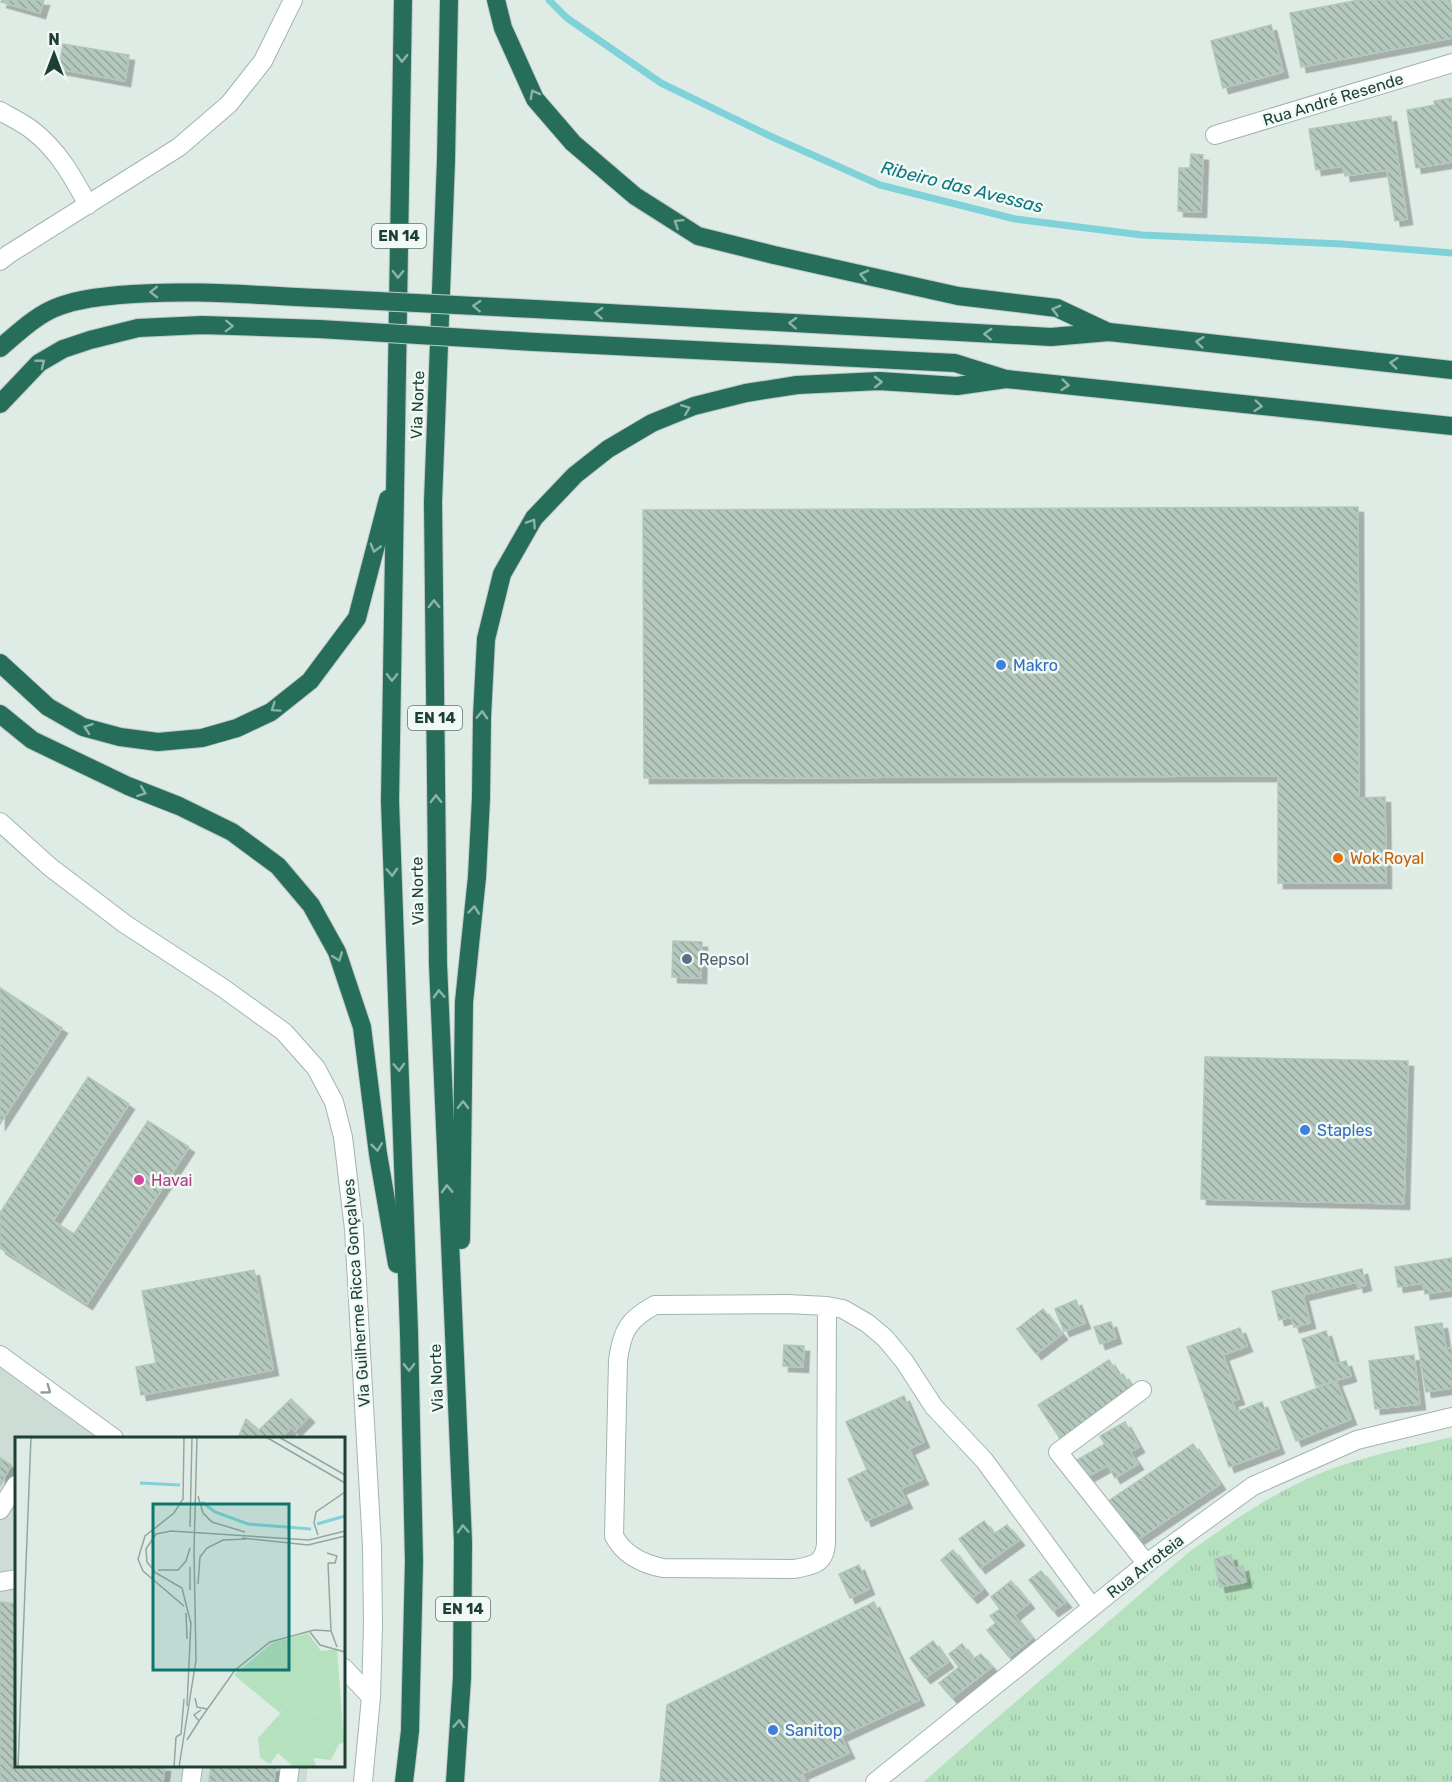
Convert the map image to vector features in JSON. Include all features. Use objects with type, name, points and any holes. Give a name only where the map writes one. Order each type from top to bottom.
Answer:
[{"type":"highway","name":"Via Norte","points":[[403,0],[390,801],[409,1332],[414,1561],[410,1731],[404,1782]]},
{"type":"highway","name":"Via Norte","points":[[449,0],[446,160],[433,502],[438,964],[463,1542],[462,1678],[455,1782]]},
{"type":"highway","points":[[496,0],[503,28],[535,99],[573,143],[635,196],[698,236],[958,296],[1058,308],[1109,332]]},
{"type":"highway","points":[[0,348],[31,322],[59,306],[91,298],[188,292],[1051,337],[1109,332],[1452,370]]},
{"type":"highway","points":[[0,404],[39,363],[63,349],[138,328],[202,325],[319,329],[955,363],[1006,379],[1452,426]]},
{"type":"highway","points":[[458,1436],[464,1002],[477,876],[486,639],[502,574],[534,518],[575,476],[608,449],[652,423],[694,406],[746,393],[797,385],[879,381],[957,386],[1006,379]]},
{"type":"highway","points":[[0,663],[48,707],[83,727],[120,737],[158,742],[202,738],[237,728],[271,712],[310,681],[357,618],[395,471]]},
{"type":"highway","points":[[0,714],[32,740],[231,832],[278,866],[311,905],[337,952],[362,1027],[378,1154],[409,1332]]},
{"type":"street","points":[[0,261],[179,147],[229,104],[263,61],[293,0]]},
{"type":"street","name":"Rua André Resende","points":[[1215,135],[1452,63]]},
{"type":"street","points":[[0,111],[31,129],[54,150],[73,177],[88,205]]},
{"type":"street","name":"Via Guilherme Ricca Gonçalves","points":[[0,822],[50,867],[125,924],[223,988],[284,1032],[316,1068],[334,1102],[343,1137],[354,1229],[372,1547],[373,1624],[363,1782]]},
{"type":"street","points":[[827,1305],[826,1543],[822,1558],[807,1567],[794,1569],[663,1568],[648,1565],[625,1551],[614,1536],[618,1360],[626,1328],[638,1314],[655,1305],[827,1305],[843,1310],[867,1323],[885,1338],[904,1361],[934,1407],[984,1460],[1092,1607]]},
{"type":"street","points":[[0,1355],[113,1437]]},
{"type":"street","points":[[1142,1390],[1058,1452],[1146,1563]]},
{"type":"street","name":"Rua Arroteia","points":[[875,1782],[1146,1563],[1252,1486],[1356,1440],[1452,1417]]},
{"type":"street","points":[[0,1510],[15,1487]]},
{"type":"street","points":[[0,1582],[15,1580]]},
{"type":"street","points":[[345,1669],[370,1697]]},
{"type":"street","points":[[191,1782],[193,1767]]},
{"type":"street","points":[[288,1782],[290,1767]]},
{"type":"shaded area","points":[[0,1366],[106,1433],[102,1437],[15,1437],[15,1767],[308,1767],[306,1782],[0,1782]]},
{"type":"green space","points":[[1452,1437],[1452,1782],[923,1782],[1189,1552],[1237,1519],[1270,1498],[1323,1472],[1403,1448]]},
{"type":"building","points":[[2,0],[44,0],[40,13],[1,2]]},
{"type":"building","points":[[1359,0],[1450,0],[1452,38],[1301,67],[1290,13]]},
{"type":"building","points":[[1271,25],[1283,72],[1223,88],[1211,41]]},
{"type":"building","points":[[63,44],[129,55],[125,81],[59,69]]},
{"type":"building","points":[[1452,98],[1452,162],[1416,168],[1407,110],[1435,105],[1434,101]]},
{"type":"building","points":[[1391,116],[1407,219],[1395,221],[1387,170],[1345,176],[1343,166],[1316,170],[1309,129]]},
{"type":"building","points":[[1191,154],[1203,155],[1201,212],[1178,211],[1179,168],[1190,168]]},
{"type":"building","name":"Makro","points":[[1358,507],[1359,798],[1385,797],[1386,883],[1278,883],[1278,776],[644,778],[643,510]]},
{"type":"building","name":"Repsol","points":[[673,941],[702,942],[701,978],[672,977]]},
{"type":"building","points":[[0,988],[62,1028],[0,1124]]},
{"type":"building","name":"Staples","points":[[1205,1057],[1408,1061],[1404,1204],[1201,1199]]},
{"type":"building","name":"Havai","points":[[88,1077],[129,1104],[53,1221],[74,1234],[148,1121],[189,1147],[87,1304],[0,1248],[0,1213]]},
{"type":"building","points":[[1452,1258],[1452,1290],[1425,1294],[1423,1283],[1398,1287],[1395,1267]]},
{"type":"building","points":[[1362,1269],[1366,1285],[1358,1287],[1357,1282],[1303,1295],[1310,1323],[1294,1327],[1291,1317],[1279,1320],[1272,1291]]},
{"type":"building","points":[[254,1270],[273,1370],[141,1395],[136,1367],[156,1363],[142,1291]]},
{"type":"building","points":[[1076,1300],[1085,1323],[1064,1331],[1055,1309]]},
{"type":"building","points":[[1043,1309],[1062,1334],[1036,1354],[1017,1329]]},
{"type":"building","points":[[1111,1322],[1116,1338],[1100,1344],[1094,1327]]},
{"type":"building","points":[[1442,1323],[1446,1349],[1452,1348],[1452,1388],[1426,1392],[1415,1327]]},
{"type":"building","points":[[1240,1328],[1247,1346],[1223,1355],[1239,1399],[1232,1401],[1236,1412],[1262,1402],[1279,1448],[1229,1467],[1187,1347]]},
{"type":"building","points":[[1326,1331],[1336,1364],[1346,1361],[1351,1376],[1316,1386],[1302,1339]]},
{"type":"building","points":[[784,1345],[804,1346],[803,1367],[783,1366]]},
{"type":"building","points":[[1414,1355],[1420,1404],[1375,1409],[1369,1361]]},
{"type":"building","points":[[1109,1360],[1119,1376],[1123,1374],[1134,1391],[1065,1446],[1038,1405]]},
{"type":"building","points":[[1336,1381],[1351,1419],[1296,1441],[1281,1402]]},
{"type":"building","points":[[904,1396],[924,1442],[909,1449],[923,1479],[900,1489],[907,1503],[866,1521],[848,1479],[867,1470],[846,1422]]},
{"type":"building","points":[[291,1399],[309,1417],[295,1431],[292,1427],[281,1437],[238,1437],[246,1419],[259,1430]]},
{"type":"building","points":[[1125,1422],[1139,1447],[1130,1452],[1138,1464],[1115,1478],[1108,1465],[1087,1477],[1077,1460],[1105,1444],[1100,1436]]},
{"type":"building","points":[[1193,1444],[1220,1484],[1134,1542],[1107,1502]]},
{"type":"building","points":[[0,1458],[11,1465],[0,1486]]},
{"type":"building","points":[[984,1521],[994,1534],[1007,1525],[1019,1540],[980,1568],[959,1539]]},
{"type":"building","points":[[953,1550],[983,1589],[972,1598],[941,1560]]},
{"type":"building","points":[[1231,1555],[1234,1568],[1243,1566],[1246,1582],[1220,1587],[1214,1559]]},
{"type":"building","points":[[859,1565],[869,1589],[850,1598],[839,1574]]},
{"type":"building","points":[[1041,1571],[1066,1602],[1053,1611],[1029,1580]]},
{"type":"building","points":[[1011,1581],[1029,1603],[1014,1615],[1032,1638],[1009,1657],[987,1630],[996,1623],[990,1616],[1000,1609],[991,1597]]},
{"type":"building","points":[[0,1602],[15,1604],[15,1767],[165,1767],[163,1782],[0,1782]]},
{"type":"building","points":[[874,1602],[919,1700],[841,1736],[849,1753],[802,1774],[806,1782],[660,1782],[667,1705]]},
{"type":"building","points":[[933,1641],[948,1662],[925,1678],[910,1658]]},
{"type":"building","points":[[962,1644],[973,1659],[981,1654],[992,1667],[952,1698],[939,1683],[959,1667],[949,1654]]},
{"type":"building","points":[[211,1767],[276,1767],[274,1782],[209,1782]]},
{"type":"waterway","name":"Ribeiro das Avessas","points":[[549,0],[567,18],[661,83],[770,136],[880,185],[1015,219],[1142,235],[1342,244],[1452,253]]},
{"type":"place","name":"Makro","points":[[1001,665]]},
{"type":"place","name":"Wok Royal","points":[[1338,858]]},
{"type":"place","name":"Repsol","points":[[687,959]]},
{"type":"place","name":"Staples","points":[[1305,1130]]},
{"type":"place","name":"Havai","points":[[139,1180]]},
{"type":"place","name":"Sanitop","points":[[773,1730]]}]
